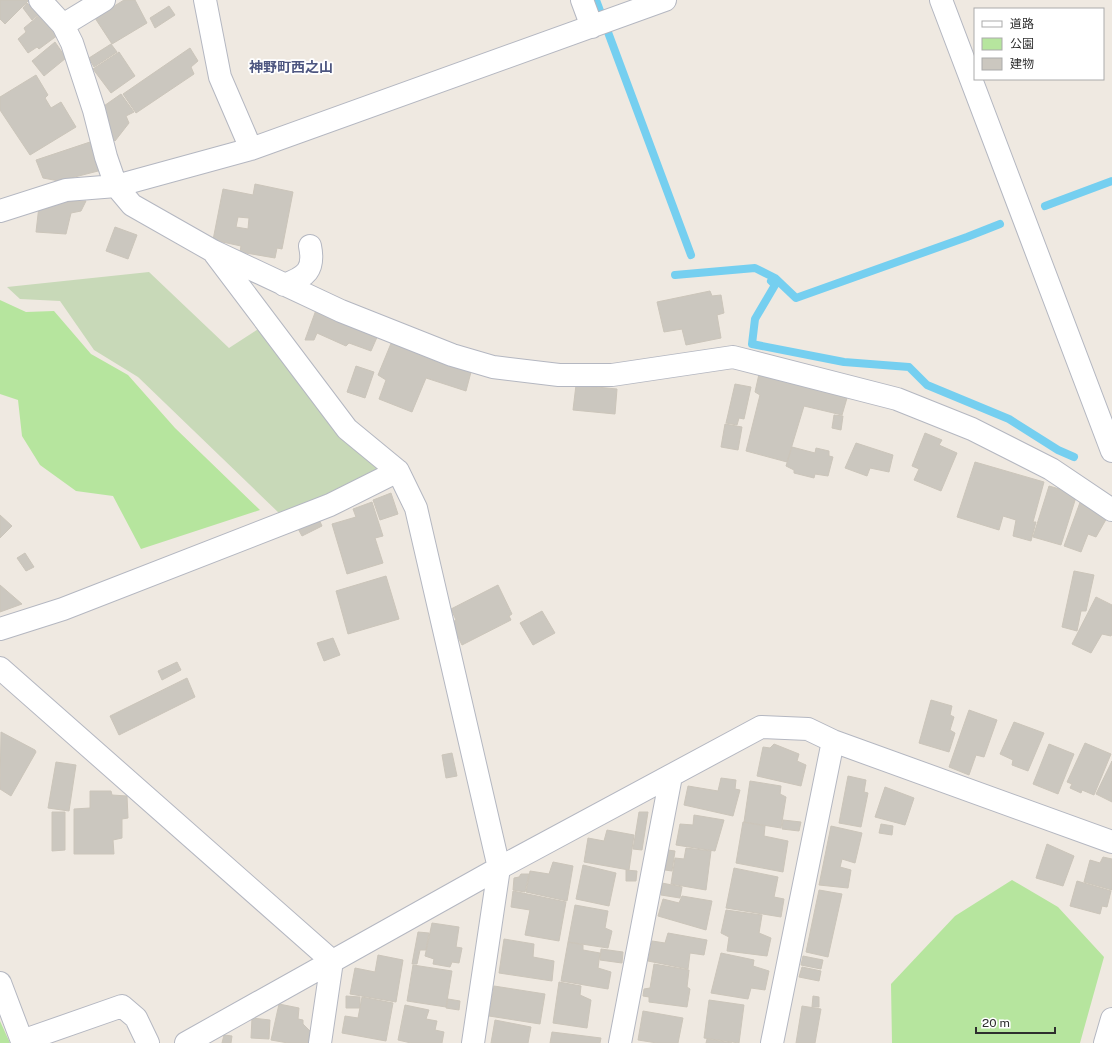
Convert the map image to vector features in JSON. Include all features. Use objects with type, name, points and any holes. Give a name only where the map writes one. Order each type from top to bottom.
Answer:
[{"type":"street","points":[[40,0],[63,25],[80,64],[106,157],[116,186],[132,205],[213,251],[284,285],[341,312],[402,336],[493,367],[558,375],[612,376],[733,357],[898,399],[972,429],[1051,468],[1112,510]]},
{"type":"street","points":[[63,25],[104,0]]},
{"type":"street","points":[[205,0],[220,77],[251,149]]},
{"type":"street","points":[[582,0],[592,27]]},
{"type":"street","points":[[0,211],[66,190],[116,186],[251,149],[665,0]]},
{"type":"street","points":[[941,0],[1112,451]]},
{"type":"street","points":[[284,285],[300,280],[310,269],[313,258],[310,246]]},
{"type":"street","points":[[213,251],[347,429],[398,471],[416,508],[500,868],[473,1043]]},
{"type":"street","points":[[0,629],[63,609],[330,505],[398,471]]},
{"type":"street","points":[[0,668],[332,961]]},
{"type":"street","points":[[186,1043],[500,868],[761,727],[808,729],[833,741],[1112,842]]},
{"type":"street","points":[[772,1043],[833,741]]},
{"type":"street","points":[[620,1043],[671,776]]},
{"type":"street","points":[[320,1043],[332,961]]},
{"type":"street","points":[[0,983],[22,1041],[122,1006],[136,1018],[148,1043]]},
{"type":"street","points":[[1105,1043],[1112,1020]]},
{"type":"green space","points":[[149,272],[229,348],[263,326],[389,469],[280,514],[138,377],[94,350],[60,301],[20,299],[7,287]]},
{"type":"green space","points":[[0,300],[26,312],[54,311],[91,354],[128,375],[175,428],[260,510],[141,549],[113,496],[76,491],[40,465],[22,436],[18,400],[0,394]]},
{"type":"green space","points":[[1012,880],[1058,907],[1104,957],[1080,1043],[892,1043],[891,984],[955,916]]},
{"type":"green space","points":[[0,1021],[10,1043],[0,1043]]},
{"type":"building","points":[[0,0],[29,0],[5,24],[0,19]]},
{"type":"building","points":[[124,0],[135,0],[147,23],[112,44],[95,18]]},
{"type":"building","points":[[27,3],[38,15],[32,20],[23,8]]},
{"type":"building","points":[[169,6],[175,15],[155,28],[150,18]]},
{"type":"building","points":[[42,13],[58,35],[39,49],[37,47],[28,53],[18,39],[26,32],[24,28]]},
{"type":"building","points":[[55,42],[66,58],[44,76],[32,61]]},
{"type":"building","points":[[111,44],[117,52],[94,67],[89,58]]},
{"type":"building","points":[[190,48],[198,61],[191,67],[194,74],[136,113],[123,94]]},
{"type":"building","points":[[119,52],[135,76],[111,93],[93,69]]},
{"type":"building","points":[[36,75],[48,95],[45,98],[51,108],[61,102],[76,127],[30,155],[0,110],[0,97]]},
{"type":"building","points":[[121,94],[134,112],[126,116],[129,123],[115,141],[103,127],[101,108]]},
{"type":"building","points":[[93,141],[102,170],[59,181],[43,178],[36,160]]},
{"type":"building","points":[[255,184],[293,192],[282,249],[277,248],[275,258],[240,252],[241,246],[213,240],[223,189],[253,195]],"holes":[[[238,217],[249,218],[248,229],[236,227]]]},
{"type":"building","points":[[86,201],[81,211],[71,213],[66,234],[36,232],[39,206],[60,202]]},
{"type":"building","points":[[115,227],[137,235],[128,259],[106,251]]},
{"type":"building","points":[[710,291],[712,296],[721,295],[724,313],[717,315],[721,338],[686,345],[682,329],[664,332],[657,302]]},
{"type":"building","points":[[316,310],[378,335],[371,351],[349,343],[346,346],[317,333],[314,340],[305,340]]},
{"type":"building","points":[[392,341],[471,372],[466,391],[426,378],[412,412],[379,399],[386,380],[378,375]]},
{"type":"building","points":[[356,366],[374,372],[365,398],[347,392]]},
{"type":"building","points":[[759,374],[847,398],[842,415],[804,406],[787,462],[746,451],[760,395],[755,392]]},
{"type":"building","points":[[735,384],[751,387],[744,419],[739,418],[737,425],[726,423]]},
{"type":"building","points":[[576,385],[617,389],[615,414],[573,410]]},
{"type":"building","points":[[834,415],[843,416],[841,430],[832,428]]},
{"type":"building","points":[[725,424],[742,427],[738,450],[721,447]]},
{"type":"building","points":[[925,433],[942,440],[939,445],[957,453],[941,491],[914,480],[919,469],[912,466]]},
{"type":"building","points":[[856,443],[893,455],[889,472],[870,468],[867,476],[845,468]]},
{"type":"building","points":[[792,447],[815,453],[816,448],[829,451],[829,456],[833,457],[828,476],[815,474],[814,478],[794,473],[794,470],[786,466]]},
{"type":"building","points":[[975,462],[1044,482],[1033,522],[1036,522],[1031,541],[1013,536],[1016,520],[1003,516],[999,530],[957,517]]},
{"type":"building","points":[[1049,486],[1077,494],[1061,545],[1033,537]]},
{"type":"building","points":[[391,493],[398,514],[380,520],[373,500]]},
{"type":"building","points":[[1082,497],[1108,516],[1096,537],[1088,534],[1081,552],[1064,546]]},
{"type":"building","points":[[372,502],[383,536],[375,538],[383,563],[347,574],[332,524],[356,517],[353,509]]},
{"type":"building","points":[[0,515],[12,526],[0,538]]},
{"type":"building","points":[[317,515],[322,526],[302,536],[296,525]]},
{"type":"building","points":[[25,553],[34,567],[26,571],[17,558]]},
{"type":"building","points":[[1074,571],[1094,575],[1086,611],[1081,611],[1077,631],[1062,627]]},
{"type":"building","points":[[386,576],[399,619],[348,634],[336,591]]},
{"type":"building","points":[[0,585],[22,604],[0,612]]},
{"type":"building","points":[[498,585],[512,614],[509,616],[511,620],[462,645],[451,623],[456,620],[451,609]]},
{"type":"building","points":[[1096,597],[1112,605],[1112,634],[1111,636],[1102,634],[1091,653],[1072,644]]},
{"type":"building","points":[[542,611],[555,633],[533,645],[520,623]]},
{"type":"building","points":[[333,638],[340,655],[324,661],[317,643]]},
{"type":"building","points":[[177,662],[181,670],[162,680],[158,671]]},
{"type":"building","points":[[187,678],[195,697],[119,735],[110,716]]},
{"type":"building","points":[[931,700],[952,706],[950,715],[954,717],[950,730],[955,733],[949,752],[919,743]]},
{"type":"building","points":[[969,710],[997,720],[984,757],[976,755],[969,775],[949,767]]},
{"type":"building","points":[[1014,722],[1044,733],[1028,771],[1012,765],[1013,760],[1000,754]]},
{"type":"building","points":[[1,732],[35,750],[36,752],[11,796],[0,789]]},
{"type":"building","points":[[1085,743],[1111,754],[1094,795],[1082,790],[1081,793],[1070,788],[1072,784],[1067,782]]},
{"type":"building","points":[[774,744],[799,754],[797,761],[806,765],[801,786],[757,776],[763,747],[770,748]]},
{"type":"building","points":[[1049,744],[1074,754],[1058,794],[1033,784]]},
{"type":"building","points":[[452,753],[457,776],[446,778],[442,755]]},
{"type":"building","points":[[1112,761],[1112,802],[1096,794]]},
{"type":"building","points":[[56,762],[76,765],[69,811],[48,808]]},
{"type":"building","points":[[848,776],[866,780],[864,792],[868,793],[861,827],[839,823]]},
{"type":"building","points":[[721,778],[736,780],[735,789],[740,790],[733,816],[684,805],[688,786],[718,791]]},
{"type":"building","points":[[750,781],[781,786],[780,794],[786,797],[781,828],[744,822]]},
{"type":"building","points":[[885,787],[914,798],[905,825],[875,817]]},
{"type":"building","points":[[90,791],[111,791],[112,795],[127,796],[128,818],[122,819],[122,838],[113,840],[114,854],[74,854],[74,809],[90,808]]},
{"type":"building","points":[[52,812],[65,812],[65,850],[52,851]]},
{"type":"building","points":[[639,812],[648,812],[642,850],[633,849]]},
{"type":"building","points":[[694,815],[724,820],[715,851],[676,845],[680,824],[693,825]]},
{"type":"building","points":[[783,820],[801,822],[799,831],[782,829]]},
{"type":"building","points":[[743,822],[765,826],[764,836],[788,841],[783,872],[736,863]]},
{"type":"building","points":[[881,824],[893,826],[892,835],[879,833]]},
{"type":"building","points":[[831,826],[862,833],[855,863],[842,859],[840,867],[851,870],[848,888],[819,885]]},
{"type":"building","points":[[607,830],[634,835],[629,870],[584,862],[588,838],[604,841]]},
{"type":"building","points":[[1047,844],[1074,856],[1063,886],[1036,878]]},
{"type":"building","points":[[686,848],[711,851],[706,890],[671,884],[675,858],[684,859]]},
{"type":"building","points":[[668,850],[675,851],[672,871],[665,870]]},
{"type":"building","points":[[1103,857],[1112,859],[1112,890],[1084,882],[1090,860],[1100,863]]},
{"type":"building","points":[[553,862],[573,866],[567,901],[526,892],[530,871],[549,874]]},
{"type":"building","points":[[583,865],[616,873],[609,906],[576,899]]},
{"type":"building","points":[[734,868],[778,877],[774,897],[784,899],[781,917],[726,908]]},
{"type":"building","points":[[626,870],[637,871],[636,881],[626,881]]},
{"type":"building","points":[[521,874],[529,874],[525,892],[513,890],[514,878],[519,877]]},
{"type":"building","points":[[1077,881],[1111,891],[1107,907],[1102,906],[1100,914],[1070,906]]},
{"type":"building","points":[[662,883],[682,887],[680,898],[661,895]]},
{"type":"building","points":[[819,890],[842,894],[828,957],[806,952]]},
{"type":"building","points":[[513,891],[566,902],[559,941],[525,935],[530,910],[511,907]]},
{"type":"building","points":[[682,896],[712,901],[706,930],[658,916],[663,899],[679,903]]},
{"type":"building","points":[[575,905],[608,911],[605,928],[612,931],[608,948],[568,942]]},
{"type":"building","points":[[726,910],[762,915],[759,933],[771,938],[767,956],[727,951],[729,937],[721,933]]},
{"type":"building","points":[[432,923],[459,927],[456,947],[462,948],[459,963],[452,962],[450,967],[433,964],[434,959],[425,956]]},
{"type":"building","points":[[418,932],[429,933],[426,950],[420,950],[417,964],[412,964]]},
{"type":"building","points":[[668,933],[707,940],[704,955],[690,953],[688,969],[648,961],[652,941],[665,943]]},
{"type":"building","points":[[504,939],[534,944],[533,957],[554,961],[552,981],[499,973]]},
{"type":"building","points":[[568,942],[583,945],[583,950],[600,953],[598,968],[611,972],[608,989],[561,981]]},
{"type":"building","points":[[601,949],[623,952],[622,963],[600,960]]},
{"type":"building","points":[[721,953],[754,960],[753,966],[769,971],[765,990],[751,988],[748,999],[711,993]]},
{"type":"building","points":[[378,955],[403,960],[396,1002],[350,994],[355,968],[375,972]]},
{"type":"building","points":[[803,956],[823,960],[821,969],[801,965]]},
{"type":"building","points":[[654,964],[689,970],[687,987],[690,989],[687,1007],[649,1002],[649,997],[643,996],[644,989],[650,988]]},
{"type":"building","points":[[413,965],[452,971],[446,1007],[407,1001]]},
{"type":"building","points":[[802,967],[821,971],[819,981],[799,977]]},
{"type":"building","points":[[559,982],[581,986],[580,995],[591,1000],[587,1028],[553,1023]]},
{"type":"building","points":[[494,986],[545,994],[540,1024],[489,1016]]},
{"type":"building","points":[[346,996],[360,997],[360,1008],[346,1008]]},
{"type":"building","points":[[813,996],[819,997],[819,1007],[812,1007]]},
{"type":"building","points":[[362,997],[393,1003],[386,1041],[342,1033],[345,1016],[358,1018]]},
{"type":"building","points":[[448,999],[460,1001],[459,1010],[446,1008]]},
{"type":"building","points":[[709,1000],[744,1005],[739,1043],[704,1038]]},
{"type":"building","points":[[279,1004],[299,1008],[298,1019],[303,1020],[303,1024],[310,1031],[308,1043],[288,1043],[271,1040]]},
{"type":"building","points":[[405,1005],[429,1010],[426,1019],[437,1021],[435,1030],[444,1032],[442,1043],[411,1043],[398,1040]]},
{"type":"building","points":[[802,1006],[821,1009],[815,1043],[796,1043]]},
{"type":"building","points":[[643,1011],[683,1018],[678,1043],[657,1043],[638,1040]]},
{"type":"building","points":[[252,1018],[270,1020],[269,1039],[251,1038]]},
{"type":"building","points":[[495,1020],[531,1027],[528,1043],[491,1043]]},
{"type":"building","points":[[552,1032],[601,1038],[600,1043],[550,1043]]},
{"type":"building","points":[[224,1035],[232,1036],[231,1043],[222,1043]]},
{"type":"building","points":[[707,1039],[732,1043],[706,1043]]},
{"type":"waterway","points":[[596,0],[691,255]]},
{"type":"waterway","points":[[1045,206],[1112,181]]},
{"type":"waterway","points":[[675,275],[755,268],[775,278],[796,298],[1000,224]]},
{"type":"waterway","points":[[771,281],[775,285],[755,319],[752,344],[844,362],[909,367],[927,385],[1009,419],[1058,450],[1074,457]]},
{"type":"district","name":"神野町西之山","points":[[291,67]]}]
